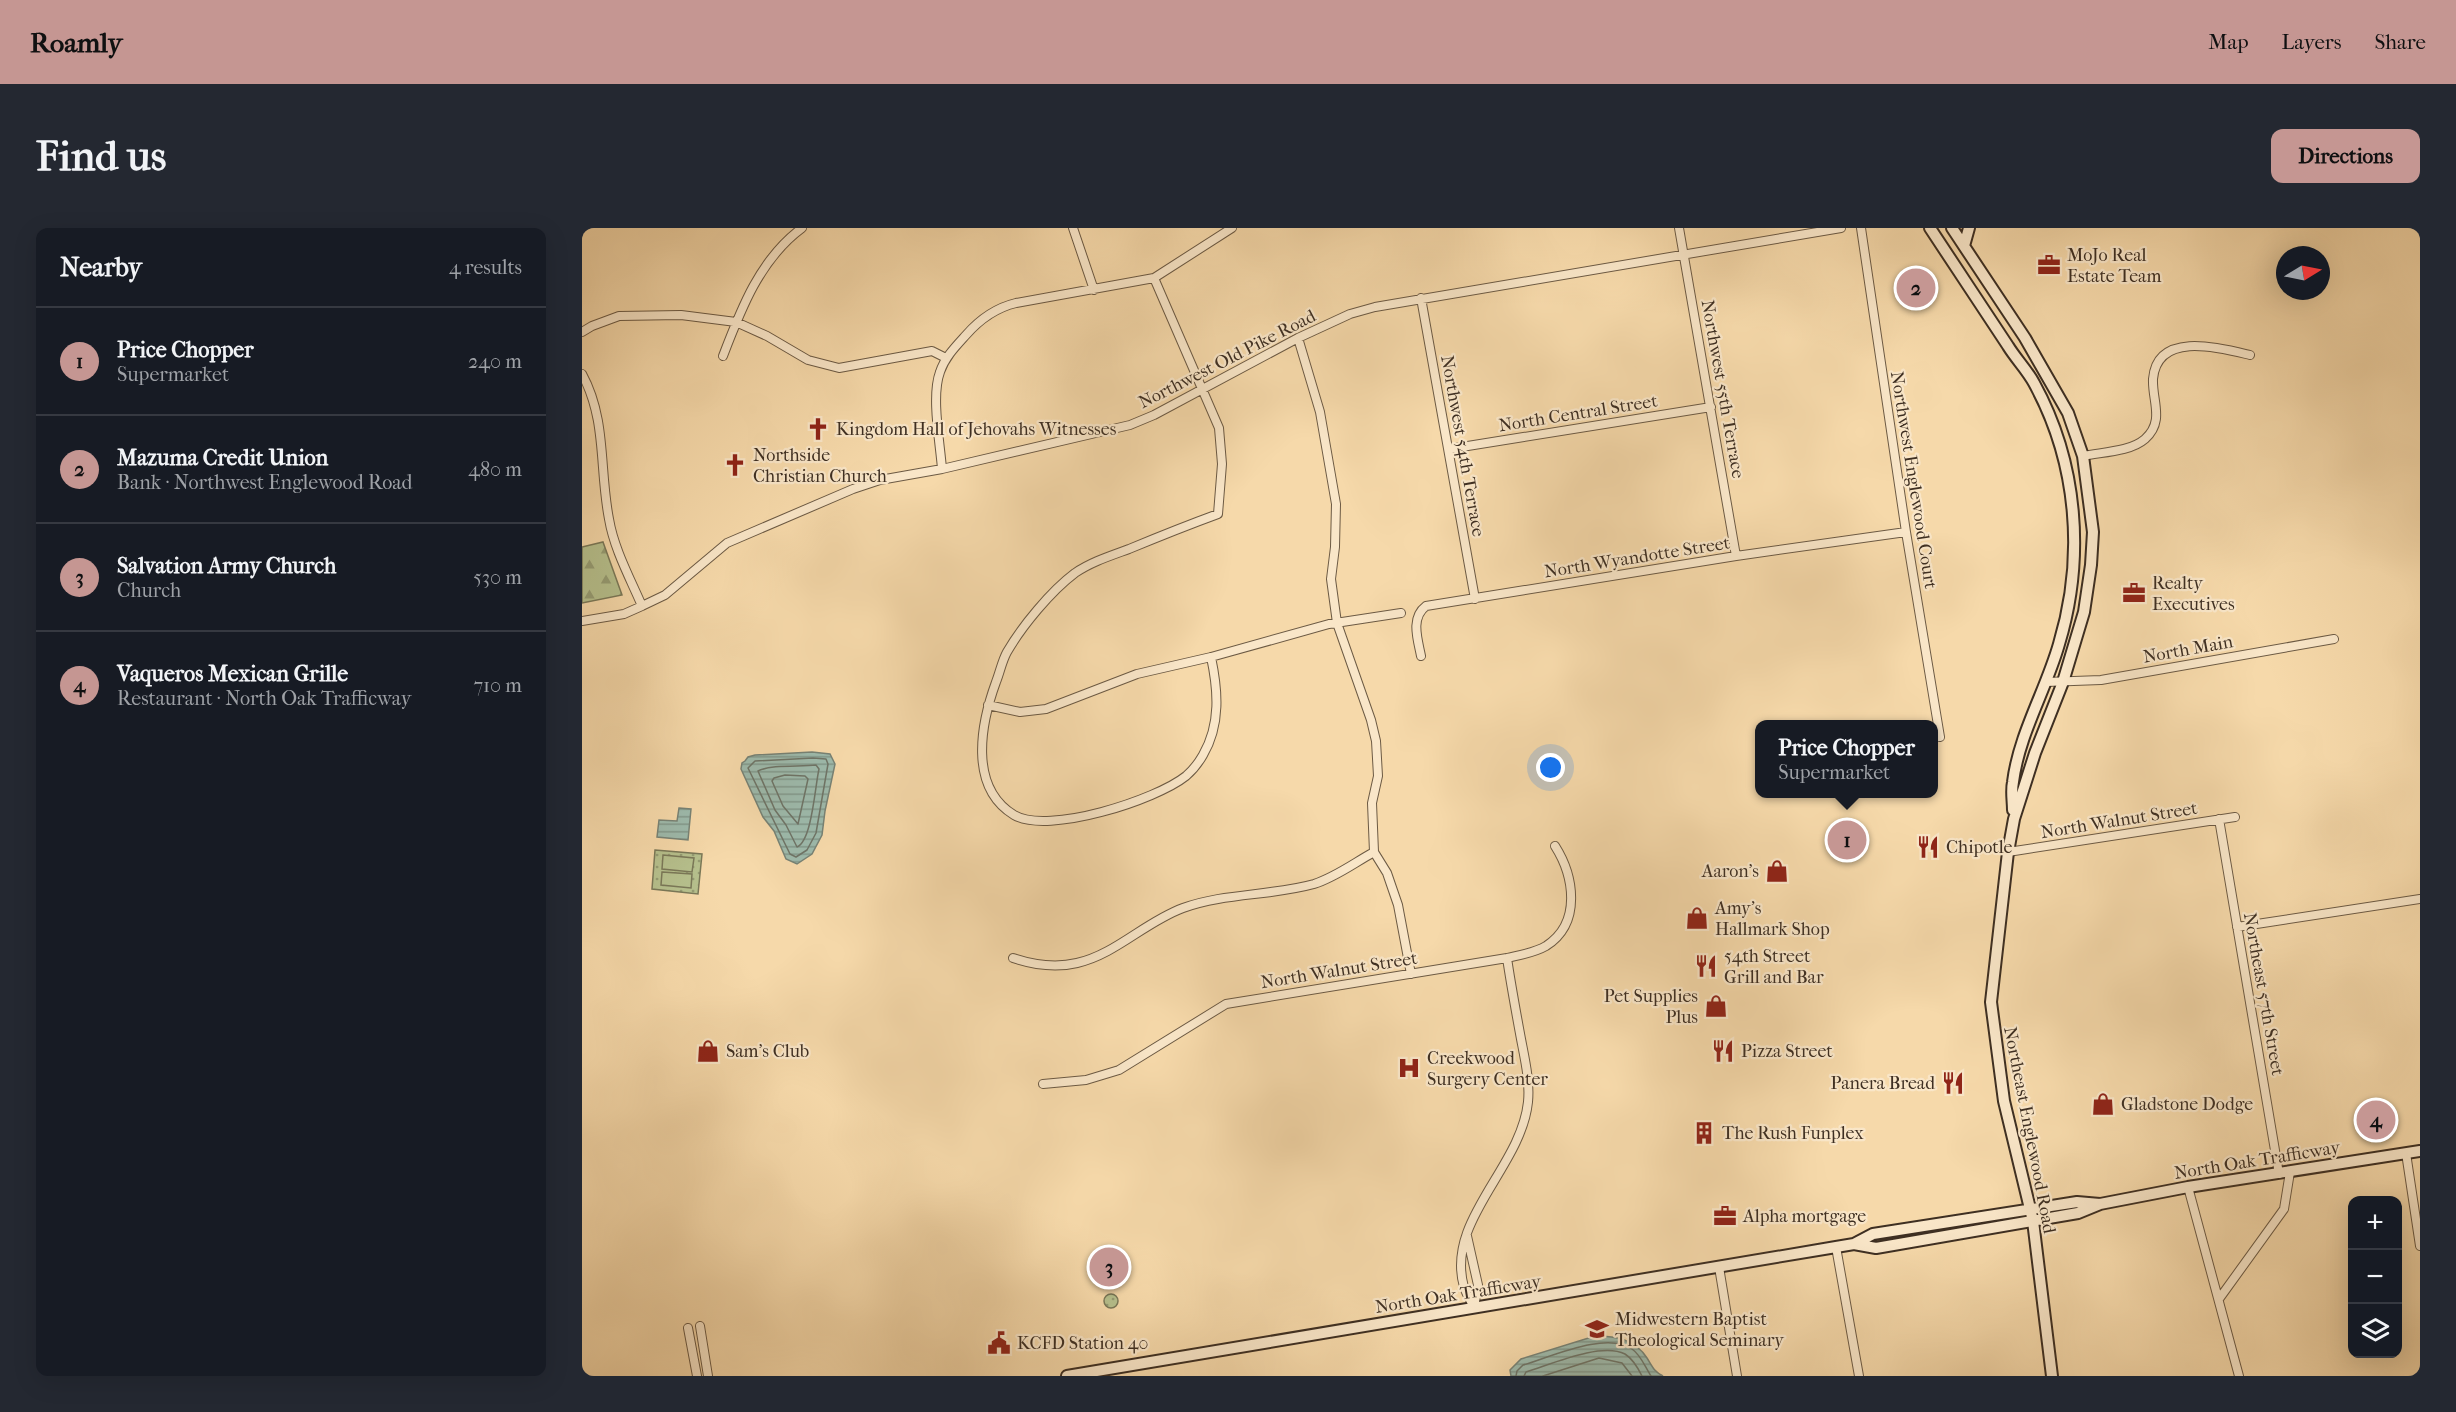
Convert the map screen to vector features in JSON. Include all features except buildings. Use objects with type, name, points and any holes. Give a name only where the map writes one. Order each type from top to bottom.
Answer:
[{"type":"main road","name":"Northeast Englewood Road","points":[[1930,228],[2010,350],[2034,382],[2054,427],[2070,484],[2074,553],[2070,602],[2046,682],[2020,748],[2012,784],[2014,819]]},
{"type":"main road","name":"Northeast Englewood Road","points":[[1952,228],[2025,338],[2068,413],[2083,456],[2093,532],[2084,612],[2063,682],[2035,753],[2014,819],[2008,852],[1991,1002],[2004,1101],[2033,1221],[2052,1376]]},
{"type":"main road","points":[[1964,246],[1970,228]]},
{"type":"main road","name":"North Oak Trafficway","points":[[1854,1244],[1876,1248],[2078,1213],[2100,1204],[2188,1187],[2420,1151]]},
{"type":"main road","name":"North Oak Trafficway","points":[[1067,1376],[1854,1244],[1873,1234],[2077,1202],[2100,1204]]},
{"type":"street","points":[[723,356],[736,322],[768,261],[802,228]]},
{"type":"street","points":[[1073,228],[1094,290]]},
{"type":"street","points":[[942,469],[937,396],[939,374],[946,358],[973,326],[1000,308],[1016,303],[1154,278],[1232,228]]},
{"type":"street","name":"Northwest 55th Terrace","points":[[1679,228],[1736,556]]},
{"type":"street","name":"Northwest Old Pike Road","points":[[582,621],[624,614],[665,595],[728,543],[854,489],[880,480],[942,469],[1130,425],[1154,416],[1298,338],[1350,314],[1375,306],[1841,228]]},
{"type":"street","name":"Northwest Englewood Court","points":[[1861,228],[1906,532],[1937,720]]},
{"type":"street","points":[[1154,278],[1219,428],[1221,446],[1218,514],[1091,563],[1065,581],[1043,603],[1007,653],[982,729],[982,753],[990,787],[998,802],[1016,816],[1033,822],[1074,818],[1125,804],[1186,776],[1209,743],[1215,724],[1217,690],[1211,657]]},
{"type":"street","name":"Northwest 54th Terrace","points":[[1421,298],[1475,599]]},
{"type":"street","points":[[582,332],[619,316],[681,315],[736,322],[767,336],[808,360],[839,368],[932,351],[946,358]]},
{"type":"street","points":[[1298,338],[1320,412],[1336,504],[1335,547],[1331,579],[1337,623],[1376,741],[1378,776],[1372,803],[1374,852],[1387,873],[1398,905],[1411,974]]},
{"type":"street","points":[[2083,456],[2132,447],[2146,438],[2155,426],[2157,417],[2154,372],[2158,363],[2171,351],[2200,345],[2250,355]]},
{"type":"street","points":[[582,374],[593,394],[598,411],[601,468],[609,522],[621,559],[642,606]]},
{"type":"street","name":"North Central Street","points":[[1449,449],[1711,407]]},
{"type":"street","name":"North Wyandotte Street","points":[[1421,656],[1416,624],[1422,609],[1426,606],[1736,556],[1906,532]]},
{"type":"street","points":[[988,705],[1020,712],[1046,709],[1137,674],[1211,657],[1337,623],[1401,614]]},
{"type":"street","name":"North Main","points":[[2046,682],[2101,680],[2334,639]]},
{"type":"street","name":"Northwest Englewood Court","points":[[1938,725],[1940,737]]},
{"type":"street","name":"North Walnut Street","points":[[2008,852],[2235,817]]},
{"type":"street","name":"Northeast 57th Street","points":[[2219,819],[2237,927],[2289,1190],[2284,1209],[2219,1299]]},
{"type":"street","name":"North Walnut Street","points":[[1043,1083],[1086,1080],[1119,1070],[1226,1004],[1506,958],[1527,954],[1547,945],[1562,929],[1571,899],[1566,863],[1554,846]]},
{"type":"street","points":[[1013,958],[1051,966],[1087,960],[1104,953],[1163,917],[1183,908],[1209,901],[1310,885],[1335,875],[1374,852]]},
{"type":"street","points":[[2237,927],[2420,899]]},
{"type":"street","points":[[1474,1307],[1464,1287],[1461,1248],[1477,1209],[1515,1147],[1528,1103],[1527,1076],[1506,958]]},
{"type":"street","points":[[2406,1154],[2420,1246]]},
{"type":"street","points":[[2188,1187],[2239,1376]]},
{"type":"street","points":[[1467,1236],[1478,1285],[1474,1307]]},
{"type":"street","points":[[1836,1247],[1859,1376]]},
{"type":"street","points":[[1719,1267],[1737,1376]]},
{"type":"street","points":[[700,1326],[708,1376]]},
{"type":"street","points":[[688,1328],[697,1376]]},
{"type":"green space","points":[[603,542],[622,595],[582,603],[582,547]]},
{"type":"green space","points":[[655,850],[702,854],[698,894],[652,889]]},
{"type":"green space","points":[[663,855],[694,858],[692,872],[662,869]]},
{"type":"green space","points":[[662,872],[692,874],[691,888],[661,885]]},
{"type":"green space","points":[[1108,1294],[1114,1294],[1118,1301],[1114,1308],[1108,1308],[1104,1304],[1104,1298]]},
{"type":"water","points":[[812,752],[830,754],[835,764],[822,835],[812,854],[797,864],[786,859],[741,769],[742,763],[748,757],[755,755]]},
{"type":"water","points":[[679,808],[691,809],[688,840],[657,837],[659,820],[677,821]]},
{"type":"water","points":[[1595,1336],[1618,1338],[1631,1343],[1642,1352],[1655,1371],[1663,1376],[1511,1376],[1510,1370],[1521,1359]]},
{"type":"place","name":"MoJo Real Estate Team","points":[[2049,265]]},
{"type":"place","name":"Mazuma Credit Union","points":[[1916,288]]},
{"type":"place","name":"Kingdom Hall of Jehovahs Witnesses","points":[[818,429]]},
{"type":"place","name":"Northside Christian Church","points":[[735,465]]},
{"type":"place","name":"Realty Executives","points":[[2134,593]]},
{"type":"place","name":"Price Chopper","points":[[1847,840]]},
{"type":"place","name":"Chipotle","points":[[1928,847]]},
{"type":"place","name":"Aaron's","points":[[1777,871]]},
{"type":"place","name":"Amy's Hallmark Shop","points":[[1697,918]]},
{"type":"place","name":"54th Street Grill and Bar","points":[[1706,966]]},
{"type":"place","name":"Pet Supplies Plus","points":[[1716,1006]]},
{"type":"place","name":"Sam's Club","points":[[708,1051]]},
{"type":"place","name":"Pizza Street","points":[[1723,1051]]},
{"type":"place","name":"Creekwood Surgery Center","points":[[1409,1068]]},
{"type":"place","name":"Panera Bread","points":[[1953,1083]]},
{"type":"place","name":"Gladstone Dodge","points":[[2103,1104]]},
{"type":"place","name":"Vaqueros Mexican Grille","points":[[2376,1120]]},
{"type":"place","name":"The Rush Funplex","points":[[1704,1133]]},
{"type":"place","name":"Alpha mortgage","points":[[1725,1216]]},
{"type":"place","name":"Salvation Army Church","points":[[1109,1267]]},
{"type":"place","name":"Midwestern Baptist Theological Seminary","points":[[1597,1329]]},
{"type":"place","name":"KCFD Station 40","points":[[999,1343]]}]
